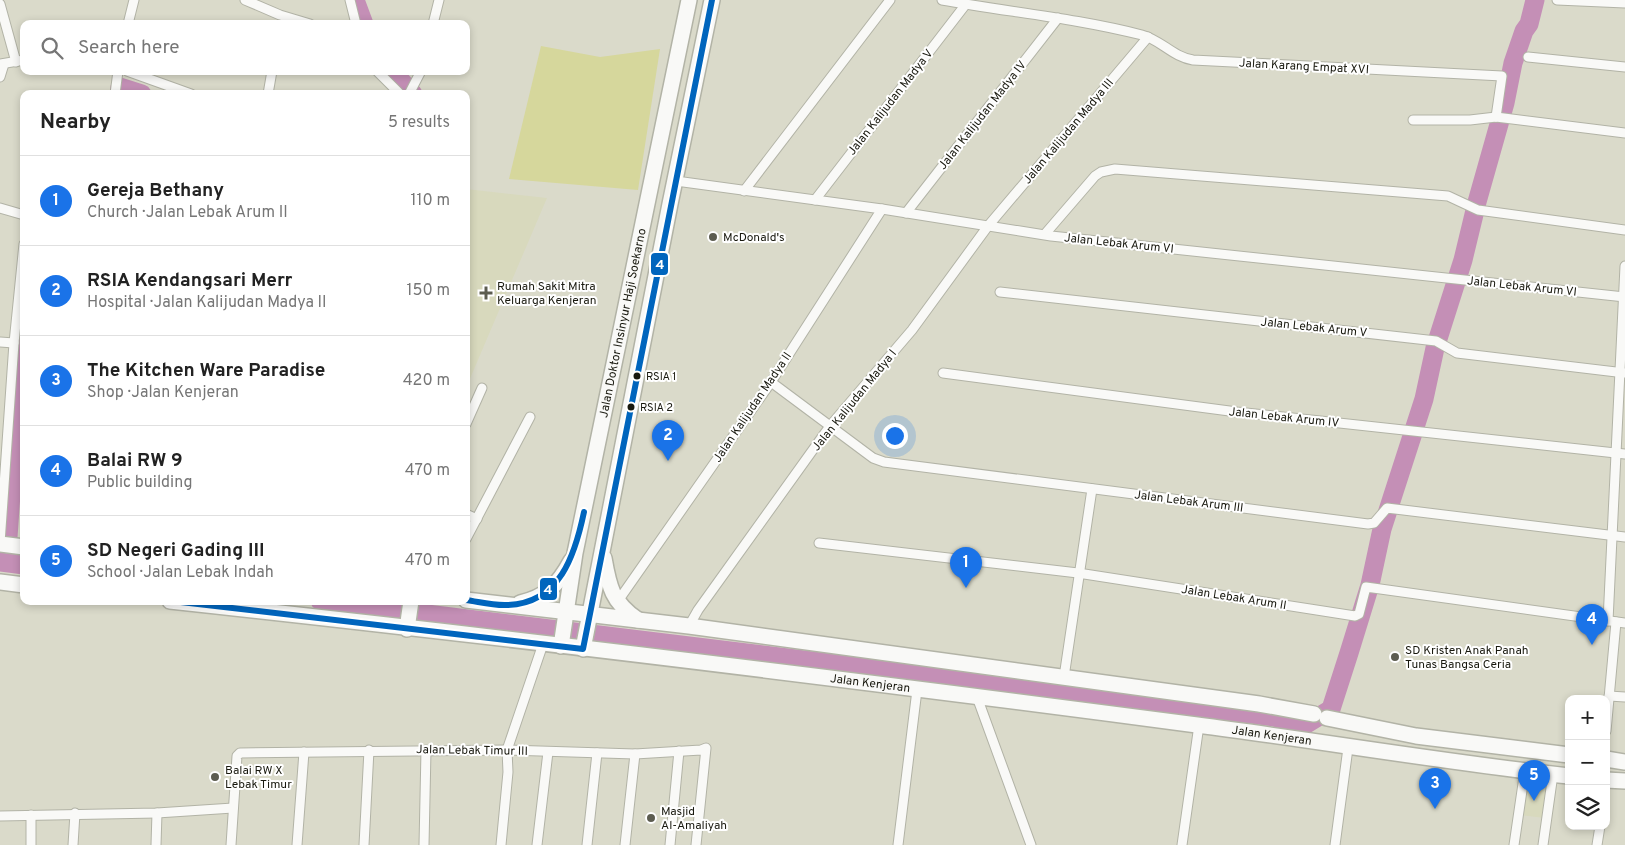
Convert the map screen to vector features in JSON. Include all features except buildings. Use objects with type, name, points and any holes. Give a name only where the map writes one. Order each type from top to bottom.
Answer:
[{"type":"main road","name":"Jalan Doktor Insinyur Haji Soekarno","points":[[561,643],[575,553],[650,199],[689,0]]},
{"type":"main road","name":"Jalan Doktor Insinyur Haji Soekarno","points":[[584,646],[602,546],[712,0]]},
{"type":"main road","points":[[653,179],[660,186],[668,186],[676,181]]},
{"type":"main road","points":[[650,199],[662,196],[670,204]]},
{"type":"main road","points":[[0,544],[20,546]]},
{"type":"main road","points":[[602,546],[611,592],[618,602],[639,620]]},
{"type":"main road","points":[[511,606],[536,599],[555,586],[575,553]]},
{"type":"main road","points":[[0,582],[20,584]]},
{"type":"main road","points":[[470,601],[565,616],[639,620],[689,626],[1259,704],[1416,736],[1565,755]]},
{"type":"main road","name":"Jalan Kenjeran","points":[[210,605],[408,625],[543,644],[561,643],[1199,725],[1348,748],[1565,776]]},
{"type":"main road","points":[[408,625],[410,605]]},
{"type":"main road","points":[[1610,760],[1625,762]]},
{"type":"main road","points":[[1610,780],[1625,781]]},
{"type":"street","points":[[129,20],[134,0]]},
{"type":"street","points":[[245,0],[279,19]]},
{"type":"street","points":[[350,0],[355,20]]},
{"type":"street","points":[[435,20],[439,0]]},
{"type":"street","points":[[744,192],[890,0]]},
{"type":"street","name":"Jalan Karang Empat XVI","points":[[942,0],[1058,18],[1148,37],[1176,55],[1193,60],[1502,76],[1500,118]]},
{"type":"street","points":[[1557,0],[1625,3]]},
{"type":"street","points":[[0,4],[20,61],[2,64],[0,77]]},
{"type":"street","name":"Jalan Kalijudan Madya V","points":[[814,200],[966,4]]},
{"type":"street","name":"Jalan Kalijudan Madya IV","points":[[906,213],[1058,18]]},
{"type":"street","name":"Jalan Kalijudan Madya III","points":[[988,226],[1148,37]]},
{"type":"street","points":[[1528,58],[1625,67]]},
{"type":"street","points":[[116,90],[117,75]]},
{"type":"street","points":[[139,75],[180,90]]},
{"type":"street","points":[[269,90],[271,75]]},
{"type":"street","points":[[381,75],[396,90]]},
{"type":"street","points":[[411,90],[419,75]]},
{"type":"street","points":[[1413,120],[1500,118],[1625,133]]},
{"type":"street","name":"Jalan Lebak Arum VI","points":[[1045,234],[1095,176],[1101,172],[1116,169],[1448,196],[1475,209],[1625,230]]},
{"type":"street","points":[[676,181],[744,192],[882,209],[1045,234]]},
{"type":"street","points":[[0,208],[20,214]]},
{"type":"street","name":"Jalan Kalijudan Madya II","points":[[618,602],[771,382],[882,209]]},
{"type":"street","name":"Jalan Kalijudan Madya I","points":[[689,626],[698,610],[830,426],[912,330],[988,226]]},
{"type":"street","name":"Jalan Lebak Arum VI","points":[[1045,234],[1624,296]]},
{"type":"street","points":[[1625,266],[1620,454],[1613,536],[1616,622],[1610,696],[1625,697]]},
{"type":"street","points":[[0,544],[20,284]]},
{"type":"street","name":"Jalan Lebak Arum V","points":[[1000,292],[1437,342],[1457,353],[1623,372]]},
{"type":"street","points":[[0,342],[14,344]]},
{"type":"street","name":"Jalan Lebak Arum IV","points":[[943,373],[1237,412],[1620,454]]},
{"type":"street","name":"Jalan Lebak Arum III","points":[[771,382],[880,461],[1368,524],[1374,524],[1390,508],[1625,537]]},
{"type":"street","points":[[470,415],[482,388]]},
{"type":"street","points":[[470,532],[530,417]]},
{"type":"street","points":[[1064,677],[1092,489]]},
{"type":"street","points":[[470,516],[477,519]]},
{"type":"street","name":"Jalan Lebak Arum II","points":[[819,543],[1078,573],[1355,616],[1359,614],[1365,587],[1367,587],[1616,622]]},
{"type":"street","points":[[501,845],[508,772],[507,750],[543,644]]},
{"type":"street","points":[[898,845],[917,690]]},
{"type":"street","points":[[977,697],[1031,845]]},
{"type":"street","points":[[1182,845],[1199,725]]},
{"type":"street","name":"Jalan Lebak Timur III","points":[[233,808],[238,754],[248,751],[507,750],[636,754],[701,750],[706,748],[696,845]]},
{"type":"street","points":[[1335,845],[1348,748]]},
{"type":"street","points":[[364,845],[369,750]]},
{"type":"street","points":[[424,845],[426,750]]},
{"type":"street","points":[[670,845],[679,751]]},
{"type":"street","points":[[297,845],[304,752]]},
{"type":"street","points":[[537,845],[548,752]]},
{"type":"street","points":[[587,845],[597,753]]},
{"type":"street","points":[[626,845],[636,754]]},
{"type":"street","points":[[1514,845],[1525,770]]},
{"type":"street","points":[[1543,845],[1552,774]]},
{"type":"street","points":[[0,816],[75,813],[157,813],[233,808],[230,845]]},
{"type":"street","points":[[73,845],[75,813]]},
{"type":"street","points":[[156,845],[157,813]]},
{"type":"street","points":[[30,845],[31,815]]},
{"type":"street","points":[[1597,845],[1599,830]]},
{"type":"shaded area","name":"Rumah Sakit Mitra Keluarga Kenjeran","points":[[470,189],[547,198],[470,379]]},
{"type":"shaded area","points":[[1525,780],[1545,783],[1548,787],[1545,818],[1520,815]]},
{"type":"green space","points":[[541,46],[600,57],[660,49],[638,190],[509,179]]},
{"type":"waterway","points":[[355,0],[362,20]]},
{"type":"waterway","points":[[353,605],[1274,717],[1305,725],[1331,709],[1349,653],[1370,585],[1382,529],[1424,399],[1435,348],[1463,260],[1505,103],[1513,63],[1524,31],[1529,24],[1535,0]]},
{"type":"waterway","points":[[396,75],[409,90]]},
{"type":"waterway","points":[[120,90],[120,87],[129,90]]},
{"type":"waterway","points":[[8,537],[20,365]]},
{"type":"waterway","points":[[0,562],[20,564]]},
{"type":"transit line","name":"4","points":[[206,605],[583,649],[712,0]]},
{"type":"transit line","name":"4","points":[[470,601],[508,605],[526,602],[541,596],[553,586],[570,560],[584,512]]},
{"type":"place","name":"McDonald's","points":[[713,237]]},
{"type":"place","name":"Rumah Sakit Mitra Keluarga Kenjeran","points":[[486,293]]},
{"type":"place","name":"RSIA 1","points":[[637,376]]},
{"type":"place","name":"RSIA 2","points":[[631,407]]},
{"type":"place","name":"RSIA Kendangsari Merr","points":[[668,461]]},
{"type":"place","name":"Gereja Bethany","points":[[966,588]]},
{"type":"place","name":"Balai RW 9","points":[[1592,645]]},
{"type":"place","name":"SD Kristen Anak Panah Tunas Bangsa Ceria","points":[[1395,657]]},
{"type":"place","name":"Balai RW X Lebak Timur","points":[[215,777]]},
{"type":"place","name":"SD Negeri Gading III","points":[[1534,801]]},
{"type":"place","name":"The Kitchen Ware Paradise","points":[[1435,809]]},
{"type":"place","name":"Masjid Al-Amaliyah","points":[[651,818]]}]
